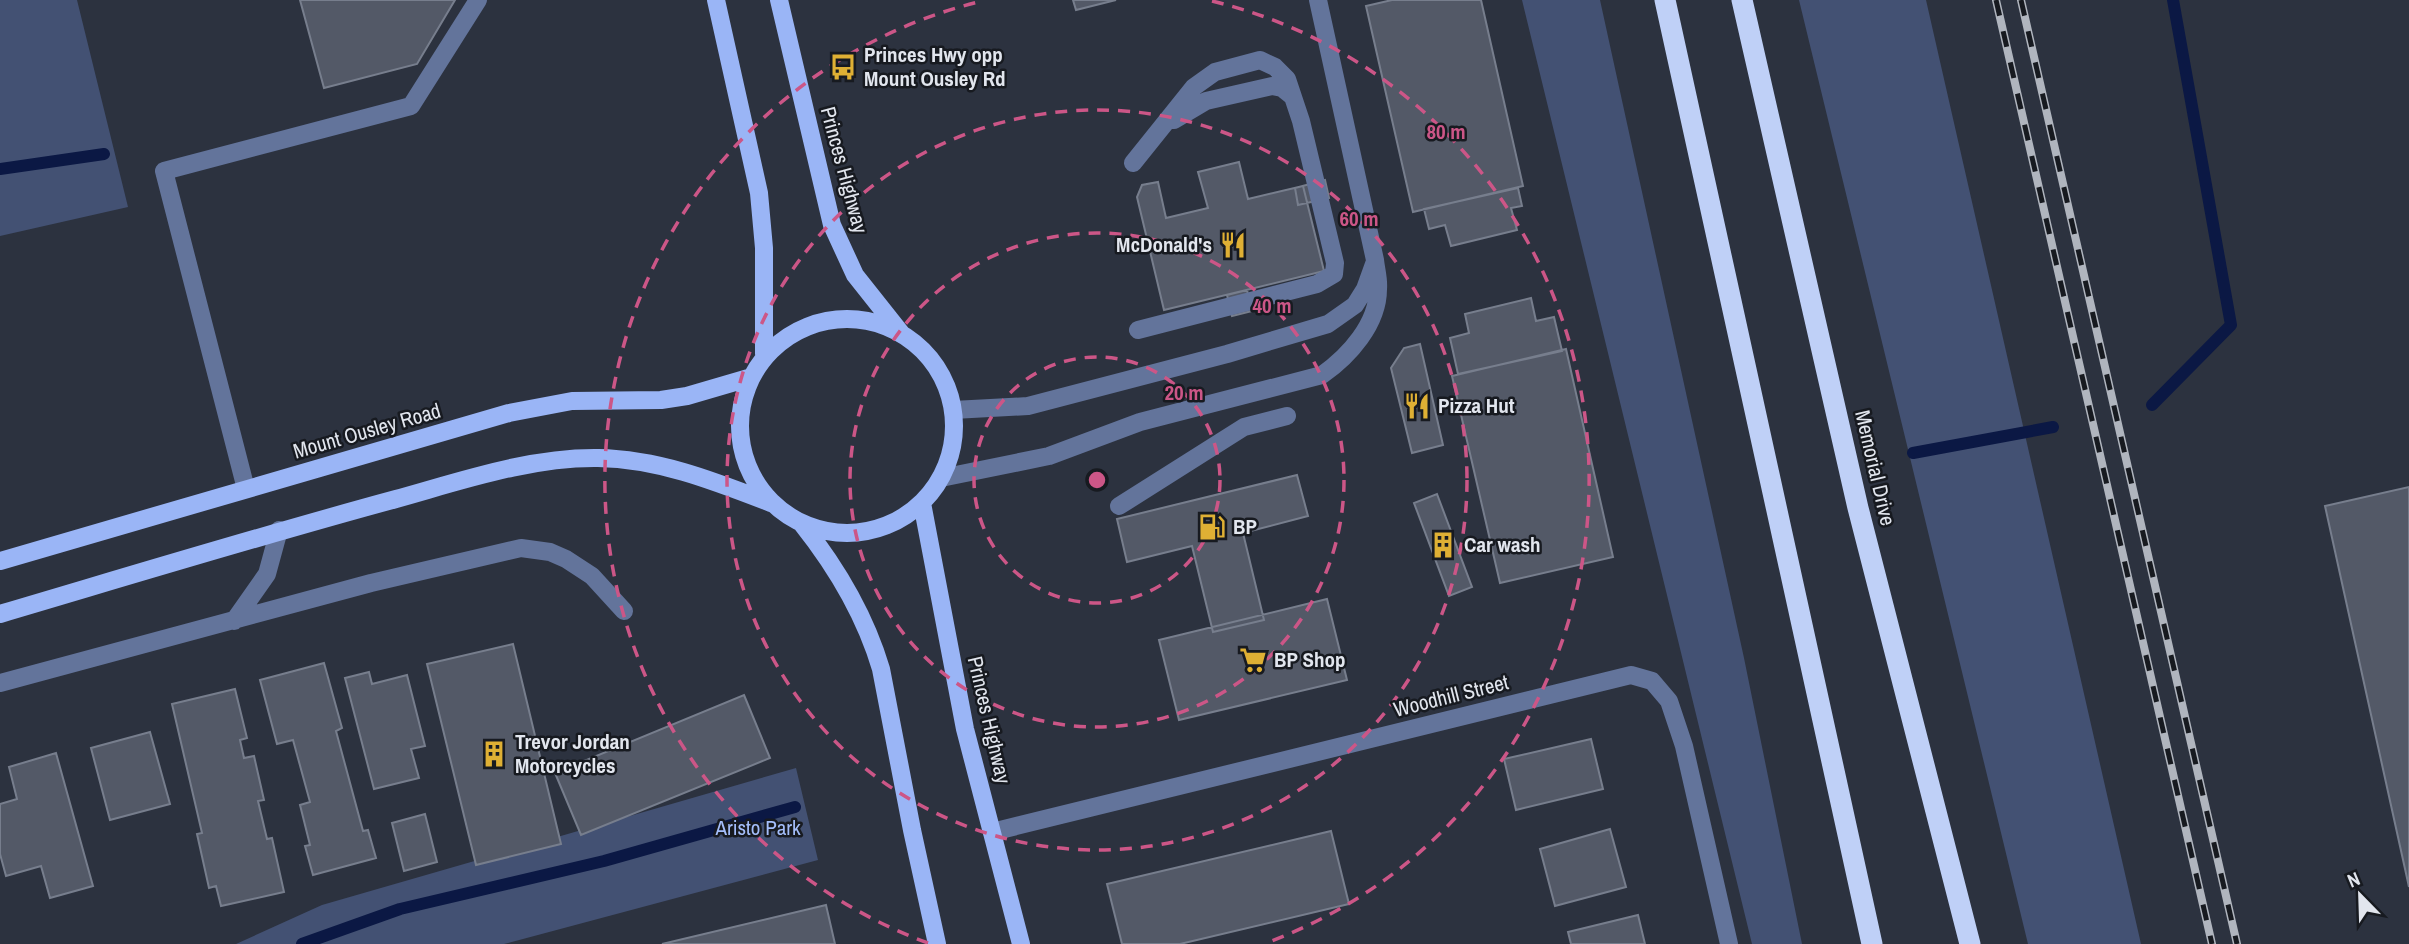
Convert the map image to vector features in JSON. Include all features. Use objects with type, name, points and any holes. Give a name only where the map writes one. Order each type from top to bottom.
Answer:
[{"type":"highway","points":[[1665,0],[1872,944]]},
{"type":"highway","name":"Memorial Drive","points":[[1742,0],[1858,508],[1969,937]]},
{"type":"highway","points":[[1853,866],[1863,944]]},
{"type":"main road","points":[[716,0],[759,193],[764,248],[764,354],[752,377],[741,409],[740,442],[750,473],[771,503]]},
{"type":"main road","name":"Princes Highway","points":[[779,0],[832,225],[855,275],[902,334]]},
{"type":"main road","points":[[764,354],[800,331],[834,320],[869,321],[902,334],[926,354],[944,380],[953,410],[953,445],[941,478],[922,503],[896,522],[865,532],[832,532],[802,524]]},
{"type":"main road","name":"Mount Ousley Road","points":[[0,561],[531,408],[572,401],[661,400],[687,396],[752,377]]},
{"type":"main road","points":[[0,614],[279,530],[498,472],[565,460],[596,458],[655,464],[679,470],[771,503],[802,524],[828,557],[850,595],[875,648],[881,668],[937,944]]},
{"type":"main road","name":"Princes Highway","points":[[922,503],[965,729],[1021,944]]},
{"type":"street","points":[[246,489],[164,171],[411,106],[478,0]]},
{"type":"street","points":[[941,478],[1049,456],[1140,422],[1322,375],[1352,348],[1375,311],[1378,289],[1375,260],[1318,0]]},
{"type":"street","points":[[1133,163],[1194,87],[1215,72],[1260,60],[1276,66],[1287,79],[1301,121],[1335,262],[1334,274],[1326,281],[1138,330]]},
{"type":"street","points":[[1164,125],[1206,101],[1272,86],[1282,88],[1293,96]]},
{"type":"street","points":[[953,410],[1028,406],[1227,354],[1328,324],[1355,305],[1365,289],[1375,260]]},
{"type":"street","points":[[1119,506],[1244,427],[1287,416]]},
{"type":"street","points":[[234,621],[267,574],[279,530]]},
{"type":"street","points":[[0,683],[371,583],[521,548],[550,552],[566,559],[592,576],[624,611]]},
{"type":"street","name":"Woodhill Street","points":[[992,832],[1632,674],[1652,681],[1669,701],[1684,747],[1729,944]]},
{"type":"green space","points":[[0,0],[77,0],[128,207],[0,236]]},
{"type":"green space","points":[[1522,0],[1600,0],[1744,658],[1802,944],[1752,944]]},
{"type":"green space","points":[[1799,0],[1926,0],[2141,944],[2028,944]]},
{"type":"green space","name":"Aristo Park","points":[[796,768],[818,860],[504,944],[236,944],[322,905]]},
{"type":"building","points":[[300,0],[455,0],[417,64],[324,88]]},
{"type":"building","points":[[1073,0],[1116,0],[1076,10]]},
{"type":"building","points":[[1392,0],[1481,0],[1523,186],[1413,212],[1366,6]]},
{"type":"building","name":"McDonald's","points":[[1239,162],[1248,199],[1303,186],[1324,271],[1164,310],[1137,197],[1142,185],[1158,182],[1166,218],[1208,208],[1198,172]]},
{"type":"building","points":[[1325,180],[1329,198],[1298,205],[1295,188]]},
{"type":"building","points":[[1518,188],[1522,206],[1511,208],[1517,230],[1451,246],[1445,225],[1429,229],[1424,209]]},
{"type":"building","points":[[1247,290],[1252,311],[1232,316],[1227,295]]},
{"type":"building","points":[[1531,298],[1536,321],[1554,317],[1562,351],[1458,374],[1450,338],[1469,333],[1465,314]]},
{"type":"building","name":"Pizza Hut","points":[[1420,344],[1443,445],[1412,453],[1391,368],[1404,348]]},
{"type":"building","points":[[1566,349],[1613,557],[1500,583],[1452,376]]},
{"type":"building","points":[[1297,475],[1308,516],[1243,533],[1264,620],[1213,632],[1192,546],[1127,562],[1117,519]]},
{"type":"building","points":[[2409,487],[2409,887],[2325,506]]},
{"type":"building","name":"Car wash","points":[[1437,494],[1472,587],[1449,596],[1414,503]]},
{"type":"building","name":"BP Shop","points":[[1327,599],[1347,680],[1179,720],[1159,640]]},
{"type":"building","name":"Trevor Jordan Motorcycles","points":[[513,644],[561,844],[476,865],[427,664]]},
{"type":"building","points":[[324,663],[342,728],[336,731],[363,831],[368,830],[376,858],[313,875],[305,846],[310,845],[300,805],[310,802],[293,740],[277,744],[260,680]]},
{"type":"building","points":[[369,672],[372,684],[407,675],[425,746],[411,749],[419,778],[374,789],[345,678]]},
{"type":"building","points":[[235,689],[247,738],[240,740],[244,758],[254,756],[264,800],[258,801],[267,839],[272,838],[284,892],[221,906],[216,886],[209,888],[197,834],[202,833],[172,704]]},
{"type":"building","points":[[744,695],[770,758],[581,835],[555,773]]},
{"type":"building","points":[[150,732],[170,804],[110,820],[91,748]]},
{"type":"building","points":[[1591,739],[1603,789],[1516,810],[1504,759]]},
{"type":"building","points":[[56,753],[93,886],[50,898],[41,866],[6,876],[0,854],[0,804],[17,799],[9,767]]},
{"type":"building","points":[[425,814],[437,862],[404,871],[392,823]]},
{"type":"building","points":[[1610,829],[1626,887],[1555,906],[1540,849]]},
{"type":"building","points":[[1331,831],[1349,904],[1180,944],[1122,944],[1107,884]]},
{"type":"building","points":[[826,905],[835,944],[662,944]]},
{"type":"building","points":[[1638,915],[1645,944],[1571,944],[1568,932]]},
{"type":"waterway","points":[[2152,405],[2231,325],[2173,0]]},
{"type":"waterway","points":[[0,169],[104,154]]},
{"type":"waterway","points":[[1913,453],[2053,427]]},
{"type":"waterway","points":[[302,944],[400,909],[604,861],[795,807]]},
{"type":"railway","points":[[1996,0],[2212,944]]},
{"type":"railway","points":[[2021,0],[2237,944]]},
{"type":"place","name":"Princes Hwy opp Mount Ousley Rd","points":[[843,67]]},
{"type":"place","name":"McDonald's","points":[[1233,245]]},
{"type":"place","name":"Pizza Hut","points":[[1417,406]]},
{"type":"place","name":"BP","points":[[1212,527]]},
{"type":"place","name":"Car wash","points":[[1443,545]]},
{"type":"place","name":"BP Shop","points":[[1253,660]]},
{"type":"place","name":"Trevor Jordan Motorcycles","points":[[494,754]]}]
